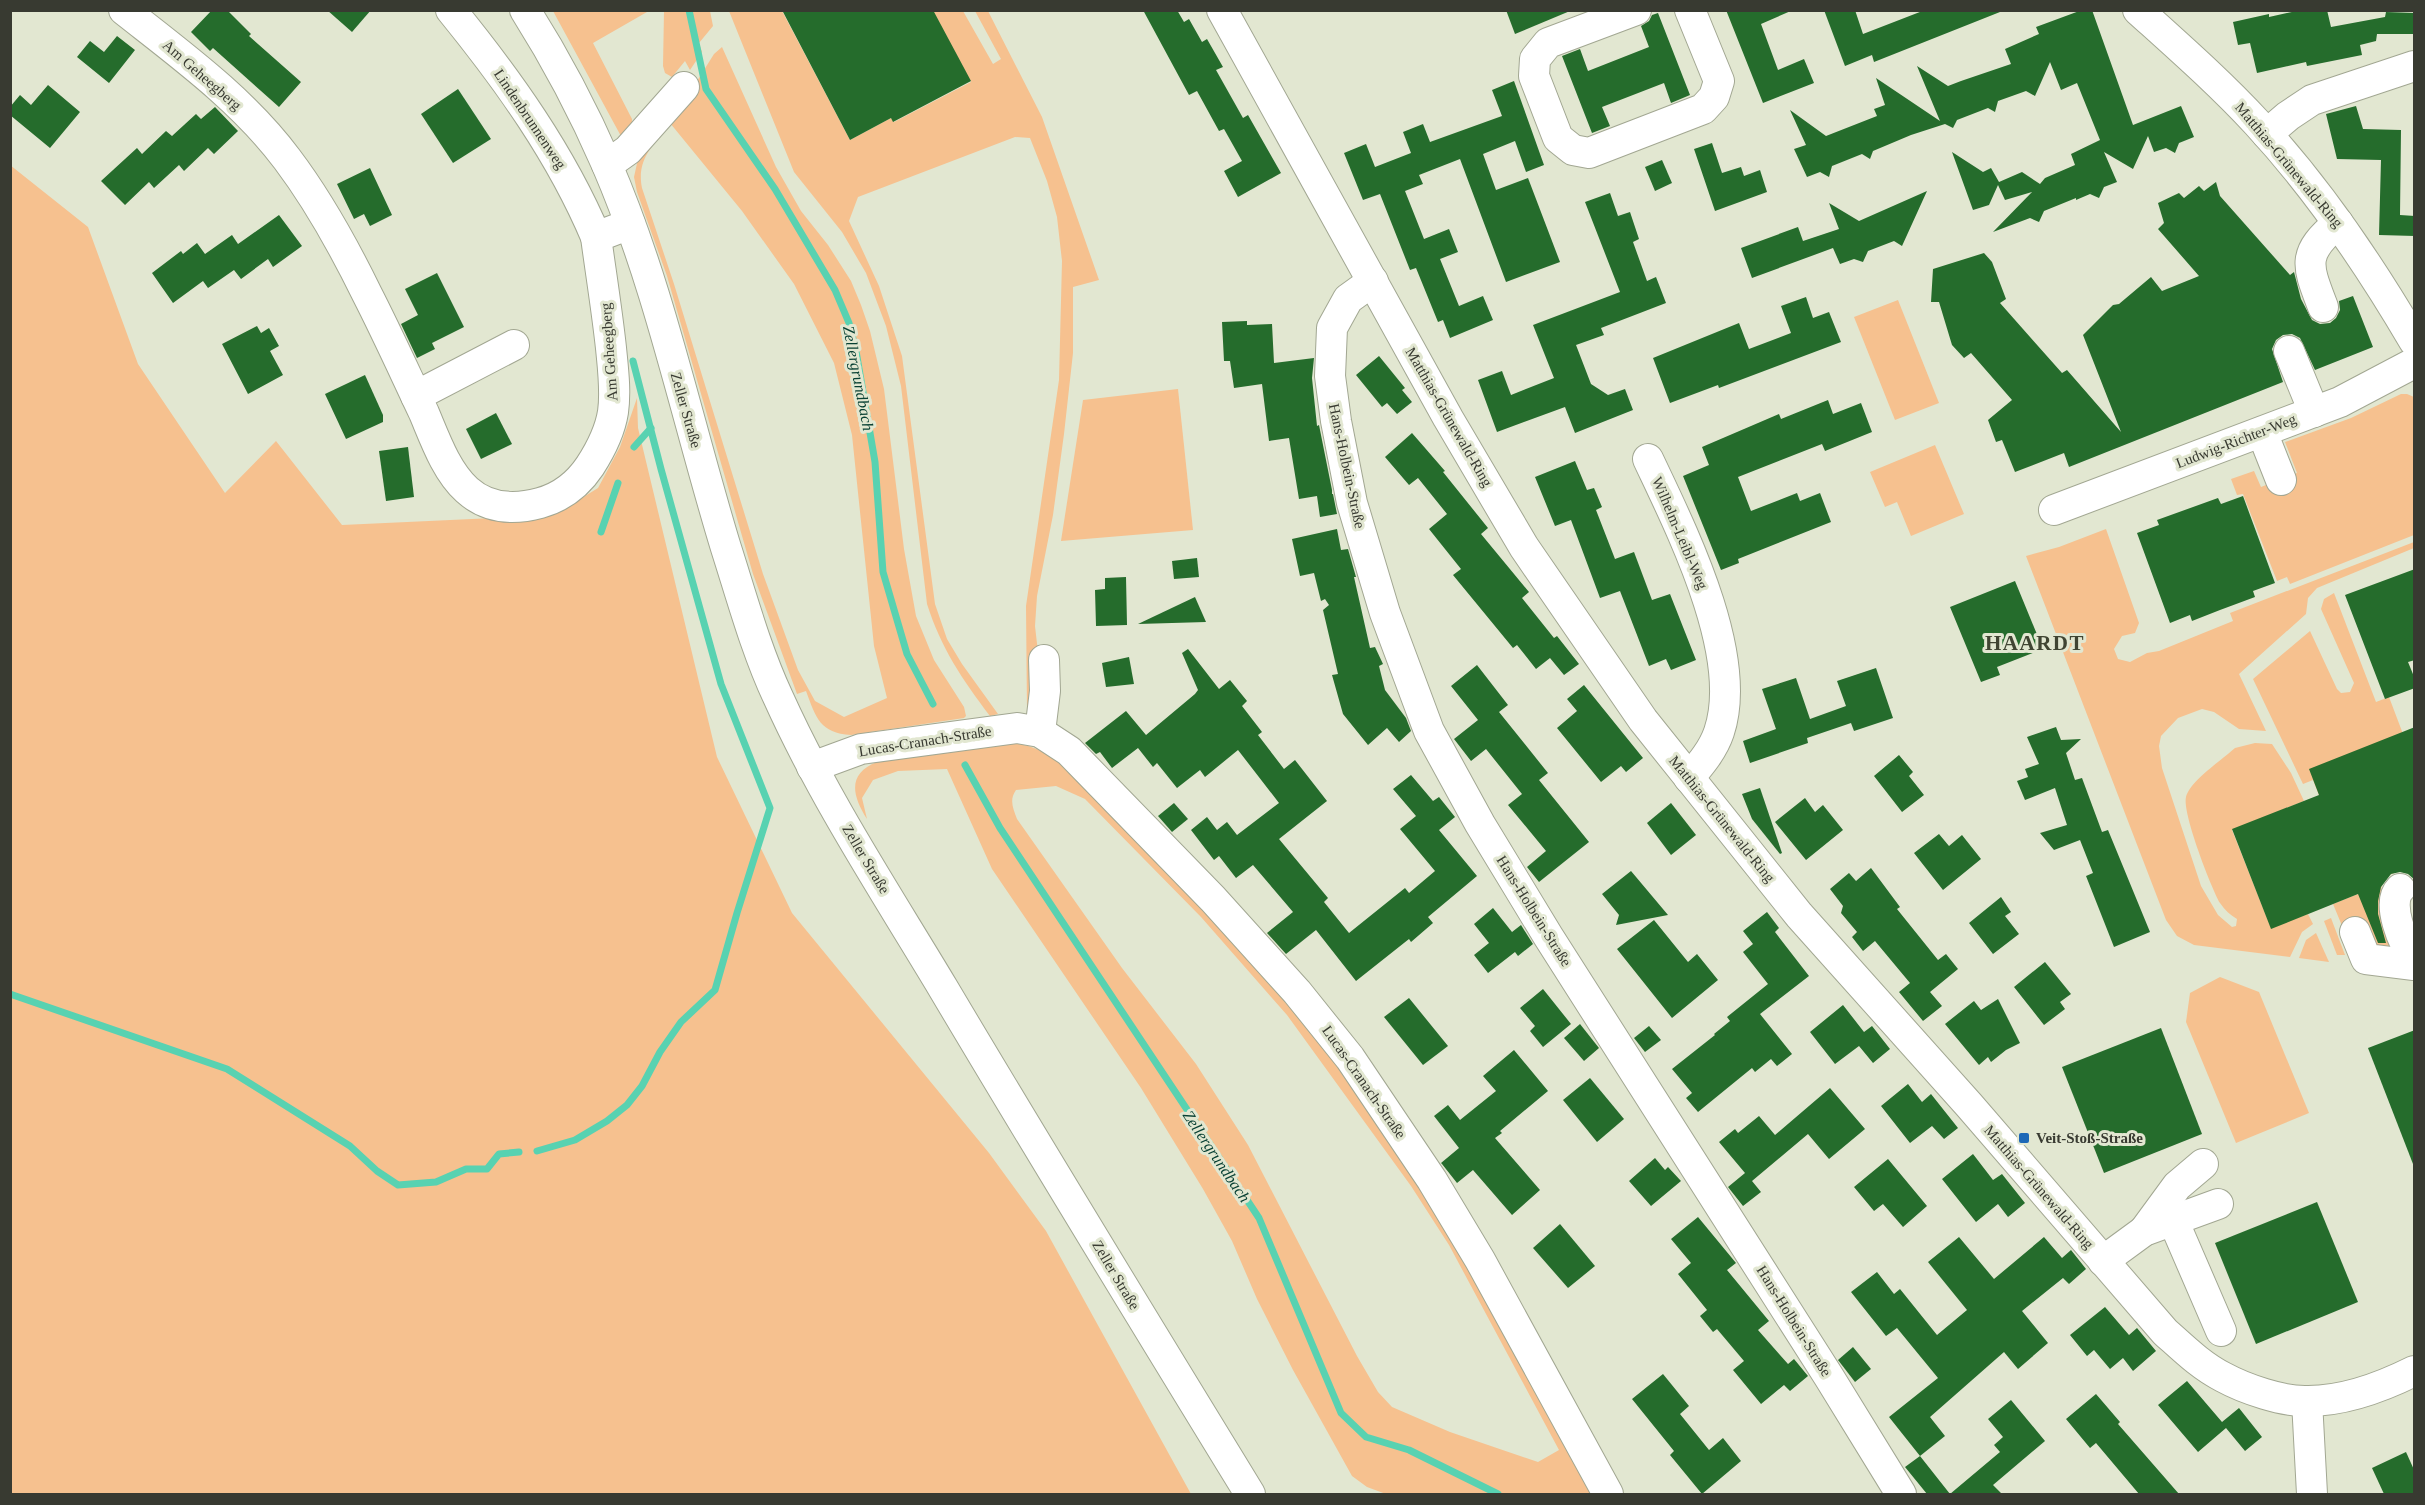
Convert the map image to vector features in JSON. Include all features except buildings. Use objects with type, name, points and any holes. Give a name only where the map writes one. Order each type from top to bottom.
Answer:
[{"type":"street","name":"Am Geheegberg","points":[[124,10],[217,85],[254,121],[287,159],[319,207],[366,293],[456,477],[475,497],[490,504],[508,507],[548,501],[567,491],[583,476],[608,432],[613,411],[614,378],[596,237]]},
{"type":"street","name":"Lindenbrunnenweg","points":[[451,10],[483,50],[556,156],[578,195],[596,237]]},
{"type":"street","points":[[525,10],[573,93],[607,165],[628,150],[684,87]]},
{"type":"street","name":"Matthias-Grünewald-Ring","points":[[1222,10],[1448,417],[1524,547],[1643,720],[1799,915],[1969,1105],[2165,1332],[2202,1364],[2222,1377],[2246,1388],[2307,1401],[2355,1394],[2382,1386],[2415,1371]]},
{"type":"street","points":[[1635,10],[1548,43],[1535,59],[1534,76],[1558,138],[1573,150],[1589,153],[1703,109],[1714,97],[1719,81],[1690,10]]},
{"type":"street","name":"Matthias-Grünewald-Ring","points":[[2138,10],[2194,60],[2267,134],[2361,253],[2415,341]]},
{"type":"street","points":[[2267,134],[2312,100],[2415,66]]},
{"type":"street","name":"Zeller Straße","points":[[607,165],[630,224],[659,314],[715,510],[753,630],[777,694],[812,767],[1010,1101],[1250,1494]]},
{"type":"street","points":[[2323,307],[2312,277],[2310,263],[2318,242],[2338,223]]},
{"type":"street","points":[[596,237],[630,224]]},
{"type":"street","name":"Hans-Holbein-Straße","points":[[1373,281],[1348,299],[1332,328],[1330,376],[1352,503],[1385,613],[1430,731],[1480,824],[1548,936],[1901,1494]]},
{"type":"street","points":[[416,396],[514,345]]},
{"type":"street","points":[[2289,351],[2314,412]]},
{"type":"street","name":"Ludwig-Richter-Weg","points":[[2054,510],[2340,402],[2415,363]]},
{"type":"street","points":[[2255,434],[2275,482]]},
{"type":"street","name":"Wilhelm-Leibl-Weg","points":[[1648,459],[1704,587],[1722,654],[1724,701],[1719,732],[1703,761],[1689,778]]},
{"type":"street","points":[[1040,732],[1045,692],[1044,660]]},
{"type":"street","name":"Lucas-Cranach-Straße","points":[[812,767],[861,749],[1017,728],[1040,732],[1069,751],[1092,772],[1298,992],[1350,1058],[1432,1180],[1474,1250],[1608,1494]]},
{"type":"street","points":[[2400,889],[2395,897],[2395,913],[2408,947],[2415,957]]},
{"type":"street","points":[[2355,932],[2366,959],[2415,965]]},
{"type":"street","points":[[2144,1231],[2177,1186],[2203,1164]]},
{"type":"street","points":[[2103,1261],[2144,1231],[2218,1204]]},
{"type":"street","points":[[2173,1220],[2221,1331]]},
{"type":"street","points":[[2307,1401],[2312,1494]]},
{"type":"shaded area","points":[[646,10],[647,12],[593,43],[632,119],[632,130],[622,138],[553,11]]},
{"type":"shaded area","points":[[664,11],[710,11],[713,26],[699,43],[702,52],[690,70],[685,61],[672,77],[665,73],[663,66]]},
{"type":"shaded area","points":[[729,11],[782,11],[850,140],[891,118],[894,122],[971,82],[933,11],[963,11],[993,64],[1001,59],[975,11],[988,11],[1042,117],[1099,280],[1073,287],[1073,353],[1064,434],[1053,515],[1037,596],[1035,626],[1041,679],[1036,710],[1027,711],[1026,606],[1059,380],[1062,261],[1057,217],[1047,181],[1030,138],[1015,137],[858,197],[849,221],[879,286],[902,356],[935,604],[947,639],[998,714],[990,716],[953,663],[927,604],[901,386],[886,326],[866,273],[842,232],[794,172]]},
{"type":"shaded area","points":[[722,47],[776,167],[801,211],[828,245],[851,281],[861,305],[870,331],[884,389],[904,549],[916,616],[934,660],[964,707],[966,716],[964,718],[851,735],[841,734],[826,727],[816,716],[806,691],[797,694],[753,574],[667,276],[637,192],[634,177],[638,159],[689,94],[714,54]],"holes":[[[670,123],[742,211],[794,284],[834,363],[852,435],[874,646],[887,698],[844,717],[815,701],[798,670],[763,574],[674,284],[642,188],[644,160]]]},
{"type":"shaded area","points":[[10,165],[88,227],[138,364],[225,493],[276,441],[342,525],[539,516],[569,506],[598,488],[620,447],[637,398],[638,428],[717,757],[792,913],[989,1153],[1046,1231],[1191,1494],[11,1494]]},
{"type":"shaded area","points":[[1898,300],[1939,403],[1895,420],[1854,317]]},
{"type":"shaded area","points":[[1178,389],[1193,530],[1061,541],[1083,400]]},
{"type":"shaded area","points":[[2401,394],[2414,397],[2414,535],[2290,584],[2287,577],[2277,581],[2243,494],[2237,495],[2231,479],[2254,471],[2261,487],[2297,473],[2285,442],[2351,418]]},
{"type":"shaded area","points":[[1935,445],[1964,514],[1911,536],[1897,502],[1885,507],[1870,472]]},
{"type":"shaded area","points":[[2106,529],[2139,623],[2135,633],[2122,636],[2114,649],[2118,659],[2130,662],[2147,653],[2159,651],[2233,621],[2230,613],[2414,542],[2414,548],[2317,588],[2308,598],[2306,614],[2239,674],[2266,731],[2239,729],[2214,712],[2202,709],[2178,718],[2161,736],[2159,746],[2162,768],[2201,886],[2218,915],[2232,927],[2236,926],[2237,919],[2220,903],[2210,882],[2188,818],[2186,797],[2200,777],[2235,748],[2255,743],[2272,744],[2291,773],[2304,801],[2232,830],[2271,928],[2308,914],[2313,924],[2302,932],[2290,957],[2194,945],[2177,936],[2166,920],[2026,556],[2059,547]]},
{"type":"shaded area","points":[[2334,593],[2376,702],[2389,697],[2414,763],[2394,873],[2382,878],[2380,914],[2398,956],[2345,933],[2333,904],[2358,894],[2313,780],[2303,784],[2253,679],[2310,631],[2337,689],[2341,693],[2350,692],[2354,683],[2321,609],[2324,599]]},
{"type":"shaded area","points":[[1011,743],[1025,745],[1059,762],[1099,795],[1323,1042],[1421,1185],[1596,1494],[1386,1494],[1367,1487],[1352,1476],[1293,1370],[1257,1299],[1232,1241],[1203,1189],[1141,1088],[992,869],[947,769],[898,771],[873,780],[862,798],[867,819],[857,798],[856,782],[859,774],[865,768],[886,759]],"holes":[[[1056,786],[1085,799],[1201,917],[1287,1015],[1411,1186],[1449,1245],[1559,1450],[1538,1462],[1450,1432],[1392,1407],[1378,1392],[1357,1356],[1248,1145],[1196,1064],[1122,968],[1017,819],[1012,801],[1016,790]]]},
{"type":"shaded area","points":[[2331,918],[2345,955],[2337,955],[2324,921]]},
{"type":"shaded area","points":[[2316,933],[2329,962],[2299,958],[2306,940]]},
{"type":"shaded area","points":[[2220,977],[2259,992],[2309,1113],[2236,1143],[2186,1022],[2190,993]]},
{"type":"waterway","name":"Zellergrundbach","points":[[689,10],[706,89],[775,189],[835,290],[849,323],[875,462],[883,572],[907,654],[933,704]]},
{"type":"waterway","points":[[537,1151],[575,1140],[607,1121],[627,1105],[642,1086],[660,1052],[681,1022],[715,990],[770,808],[721,684],[633,361]]},
{"type":"waterway","points":[[634,447],[651,428]]},
{"type":"waterway","points":[[601,532],[618,483]]},
{"type":"waterway","name":"Zellergrundbach","points":[[965,765],[1000,828],[1259,1218],[1341,1413],[1366,1437],[1409,1450],[1498,1494]]},
{"type":"waterway","points":[[10,994],[227,1069],[350,1146],[377,1171],[398,1185],[436,1182],[466,1169],[487,1169],[499,1154],[519,1152]]},
{"type":"place","name":"Veit-Stoß-Straße","points":[[2024,1138]]},
{"type":"district","name":"HAARDT","points":[[2035,643]]}]
